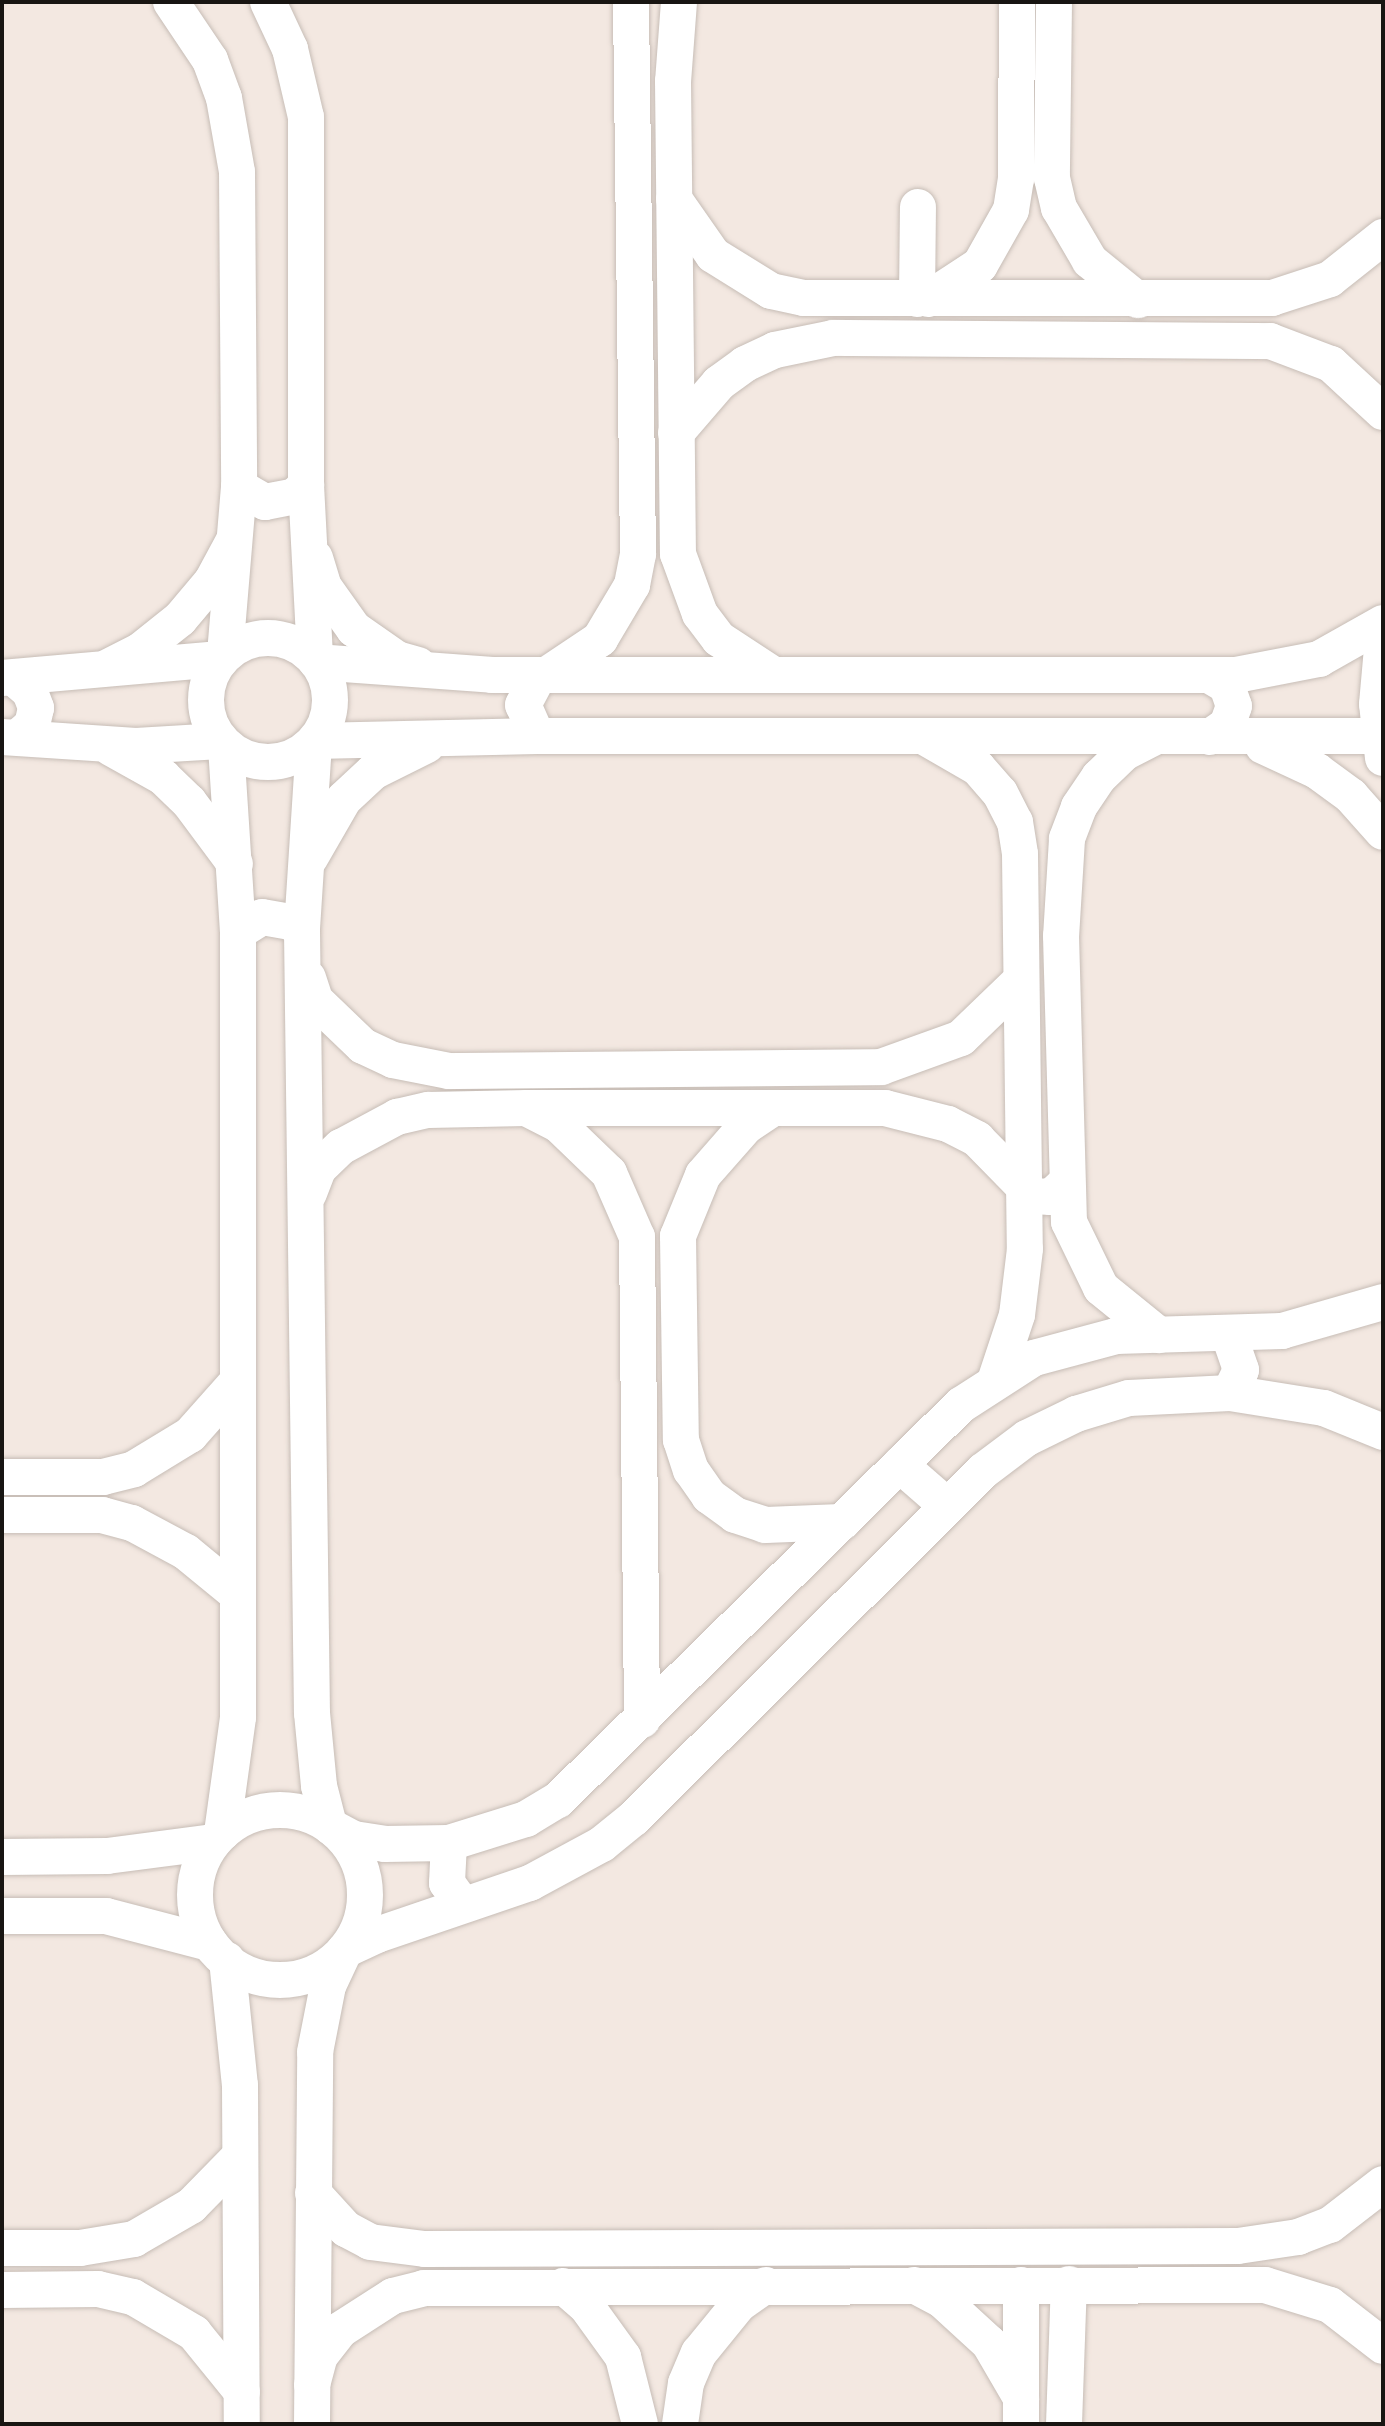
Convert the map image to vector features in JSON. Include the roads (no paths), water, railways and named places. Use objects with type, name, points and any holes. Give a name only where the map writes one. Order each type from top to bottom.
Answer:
[{"type":"street","points":[[171,2],[210,60],[232,134],[239,487],[223,657],[205,700],[223,743],[238,932],[237,1757],[218,1838],[195,1892],[218,1952],[238,2043],[242,2408]]},
{"type":"street","points":[[1054,2],[1052,178],[1072,236],[1090,261],[1138,300]]},
{"type":"street","points":[[537,736],[523,705],[543,674],[600,639],[632,585],[638,554],[632,9],[655,4],[677,9],[674,199],[678,554],[686,585],[710,626],[744,659],[772,674]]},
{"type":"street","points":[[922,299],[980,265],[999,239],[1016,179],[1016,4]]},
{"type":"street","points":[[2,1916],[72,1916],[139,1921],[218,1952],[245,1972],[287,1980],[328,1966],[344,1951],[358,1931],[365,1886],[360,1863],[330,1826],[319,1786],[312,1713],[309,1193],[302,931],[314,742],[330,702],[316,660],[306,485],[306,117],[276,7]]},
{"type":"street","points":[[1016,179],[1034,188],[1052,178]]},
{"type":"street","points":[[674,199],[691,229],[722,262],[771,291],[804,298],[1272,298],[1330,279],[1383,237]]},
{"type":"street","points":[[918,207],[922,299]]},
{"type":"street","points":[[804,298],[791,316],[794,331],[806,341]]},
{"type":"street","points":[[1270,341],[1282,320],[1272,298]]},
{"type":"street","points":[[676,433],[719,383],[745,364],[806,341],[1270,341],[1331,364],[1383,412]]},
{"type":"street","points":[[239,487],[265,502],[295,496],[306,485]]},
{"type":"street","points":[[96,673],[141,650],[180,619],[212,581],[236,537]]},
{"type":"street","points":[[309,537],[324,587],[354,629],[397,659],[447,674]]},
{"type":"street","points":[[638,554],[658,565],[678,554]]},
{"type":"street","points":[[8,678],[96,673],[223,657],[264,638],[292,643],[316,660],[447,674],[1209,675],[1292,668],[1383,623]]},
{"type":"street","points":[[10,737],[177,746],[223,743],[254,761],[270,762],[301,753],[314,742],[537,736],[1155,737],[1381,744],[1377,675],[1383,637]]},
{"type":"street","points":[[1209,675],[1227,686],[1234,706],[1224,738]]},
{"type":"street","points":[[8,678],[30,692],[36,708],[32,725],[10,737]]},
{"type":"street","points":[[921,736],[978,768],[1015,822],[1021,935],[1023,1281],[996,1378]]},
{"type":"street","points":[[1155,737],[1116,761],[1079,807],[1067,839],[1061,936],[1064,1185],[1069,1222],[1101,1288],[1159,1335]]},
{"type":"street","points":[[1224,738],[1280,751],[1317,771],[1351,796],[1383,832]]},
{"type":"street","points":[[306,867],[329,820],[373,772],[407,752],[444,739]]},
{"type":"street","points":[[98,743],[163,777],[189,802],[235,864]]},
{"type":"street","points":[[238,932],[262,917],[277,917],[302,931]]},
{"type":"street","points":[[1021,935],[1036,925],[1061,936]]},
{"type":"street","points":[[305,968],[315,1000],[336,1025],[383,1055],[426,1069],[881,1067],[961,1038],[1021,980]]},
{"type":"street","points":[[881,1067],[894,1087],[885,1108]]},
{"type":"street","points":[[426,1069],[417,1090],[428,1110]]},
{"type":"street","points":[[309,1193],[318,1169],[341,1147],[367,1129],[428,1110],[527,1108],[885,1108],[948,1124],[977,1139],[1024,1187],[1045,1198],[1064,1185]]},
{"type":"street","points":[[527,1108],[558,1124],[594,1155],[626,1203],[637,1237],[642,1720]]},
{"type":"street","points":[[773,1108],[746,1126],[703,1175],[678,1236],[678,1408],[691,1470],[709,1496],[750,1520],[765,1525],[842,1522]]},
{"type":"street","points":[[637,1237],[657,1227],[678,1236]]},
{"type":"street","points":[[2,1857],[74,1857],[218,1838],[238,1821],[274,1810],[312,1816],[354,1839],[385,1844],[449,1843],[526,1819],[558,1800],[900,1465],[996,1378],[1074,1344],[1159,1335],[1229,1335],[1323,1323],[1383,1302]]},
{"type":"street","points":[[1229,1335],[1241,1370],[1230,1393]]},
{"type":"street","points":[[2,1477],[103,1477],[163,1454],[190,1435],[237,1382]]},
{"type":"street","points":[[344,1951],[567,1865],[634,1818],[946,1505],[1027,1438],[1076,1414],[1129,1398],[1230,1393],[1324,1408],[1383,1432]]},
{"type":"street","points":[[900,1465],[946,1505]]},
{"type":"street","points":[[102,1515],[113,1508],[117,1496],[113,1484],[103,1477]]},
{"type":"street","points":[[2,1515],[102,1515],[160,1536],[237,1594]]},
{"type":"street","points":[[449,1843],[447,1883],[463,1905]]},
{"type":"street","points":[[72,1916],[85,1887],[74,1857]]},
{"type":"street","points":[[312,2424],[313,2193],[318,2030],[344,1951]]},
{"type":"street","points":[[2,2248],[102,2246],[164,2225],[191,2206],[240,2156]]},
{"type":"street","points":[[313,2193],[346,2229],[370,2242],[425,2249],[1265,2244],[1330,2225],[1383,2184]]},
{"type":"street","points":[[1265,2244],[1274,2260],[1265,2285]]},
{"type":"street","points":[[98,2289],[110,2269],[102,2246]]},
{"type":"street","points":[[424,2288],[417,2268],[425,2249]]},
{"type":"street","points":[[1064,2424],[1069,2284]]},
{"type":"street","points":[[563,2286],[587,2307],[623,2357],[640,2420],[656,2409],[680,2421],[699,2353],[724,2319],[766,2285]]},
{"type":"street","points":[[914,2285],[942,2300],[989,2343],[1021,2411]]},
{"type":"street","points":[[1021,2285],[1021,2411]]},
{"type":"street","points":[[312,2385],[320,2356],[340,2330],[393,2296],[424,2288],[1265,2285],[1330,2305],[1383,2346]]},
{"type":"street","points":[[2,2290],[98,2289],[166,2312],[194,2333],[242,2408]]}]
